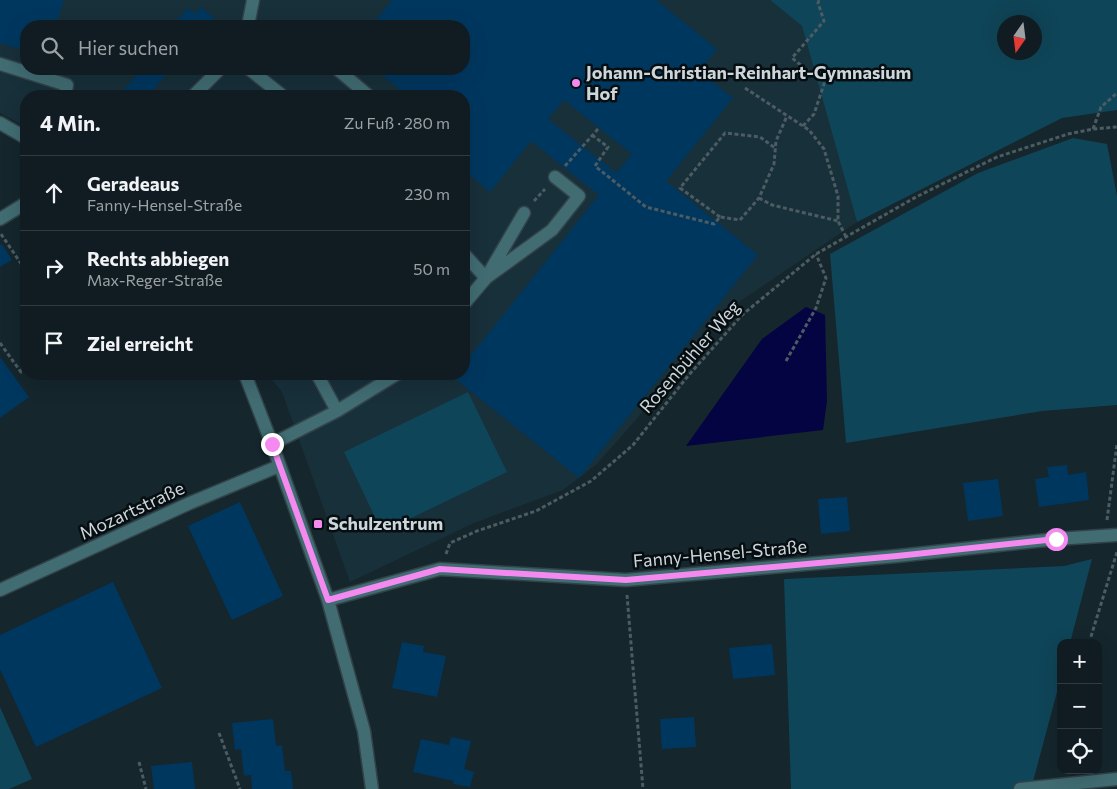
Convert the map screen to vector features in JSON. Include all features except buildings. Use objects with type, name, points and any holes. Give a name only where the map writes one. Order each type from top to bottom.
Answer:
[{"type":"street","points":[[249,20],[253,0]]},
{"type":"street","points":[[0,64],[20,70]]},
{"type":"street","points":[[35,75],[67,85],[66,90]]},
{"type":"street","points":[[199,90],[214,75]]},
{"type":"street","points":[[257,75],[275,90]]},
{"type":"street","points":[[344,75],[362,90]]},
{"type":"street","points":[[0,123],[20,135]]},
{"type":"street","points":[[486,278],[552,230],[579,196],[555,177]]},
{"type":"street","points":[[0,219],[20,207]]},
{"type":"street","points":[[470,297],[486,278],[524,214]]},
{"type":"street","points":[[470,261],[486,278]]},
{"type":"street","points":[[247,380],[328,600],[364,731],[372,789]]},
{"type":"street","points":[[320,380],[337,411]]},
{"type":"street","points":[[272,444],[337,411],[387,380]]},
{"type":"street","name":"Mozartstraße","points":[[0,590],[190,503],[279,466]]},
{"type":"street","name":"Fanny-Hensel-Straße","points":[[328,600],[440,569],[626,580],[897,556],[1056,539],[1111,536]]},
{"type":"street","points":[[1020,789],[1117,779]]},
{"type":"path","points":[[803,126],[814,114],[824,84],[792,58],[824,22],[819,2]]},
{"type":"path","points":[[745,88],[809,130],[824,149],[838,196],[838,221],[846,237]]},
{"type":"path","points":[[1093,129],[1101,107],[1117,93]]},
{"type":"path","points":[[775,148],[760,137],[725,133],[680,188],[720,217],[740,220],[759,198],[774,164],[776,141],[787,116]]},
{"type":"path","points":[[583,146],[599,128]]},
{"type":"path","name":"Rosenbühler Weg","points":[[440,569],[450,543],[477,531],[536,511],[591,481],[633,445],[688,376],[742,315],[816,254],[916,197],[997,157],[1068,134],[1093,129],[1117,128]]},
{"type":"path","points":[[592,136],[608,147],[594,166],[646,207],[714,224],[720,217]]},
{"type":"path","points":[[759,198],[772,205],[838,221]]},
{"type":"path","points":[[0,232],[20,262]]},
{"type":"path","points":[[786,361],[816,308],[826,278],[816,254]]},
{"type":"path","points":[[0,343],[20,371]]},
{"type":"path","points":[[1111,536],[1117,444]]},
{"type":"path","points":[[1090,639],[1117,552]]},
{"type":"path","points":[[626,580],[643,789]]},
{"type":"path","points":[[220,733],[240,789]]},
{"type":"path","points":[[139,762],[146,789]]},
{"type":"shaded area","points":[[0,0],[770,0],[802,26],[857,222],[739,302],[597,464],[563,490],[474,523],[350,582],[282,392],[272,380],[470,380],[470,90],[20,90],[20,124],[0,113]]},
{"type":"shaded area","points":[[770,0],[1117,0],[1117,110],[1062,118],[857,222],[802,26]]},
{"type":"shaded area","points":[[1073,138],[1107,144],[1117,196],[1117,405],[1042,411],[846,443],[830,254],[978,173]]},
{"type":"shaded area","points":[[806,307],[825,315],[827,401],[823,430],[686,446],[762,339]]},
{"type":"shaded area","points":[[468,392],[507,472],[382,532],[344,452]]},
{"type":"shaded area","points":[[1092,559],[1071,639],[1057,639],[1057,692],[1031,789],[791,789],[784,579],[1064,566]]},
{"type":"shaded area","points":[[0,707],[32,779],[9,789],[0,789]]},
{"type":"place","name":"Johann-Christian-Reinhart-Gymnasium Hof","points":[[576,83]]},
{"type":"place","name":"Schulzentrum","points":[[318,524]]},
{"type":"route","points":[[272,444],[328,600],[440,569],[626,580],[897,556],[1056,539]]}]
